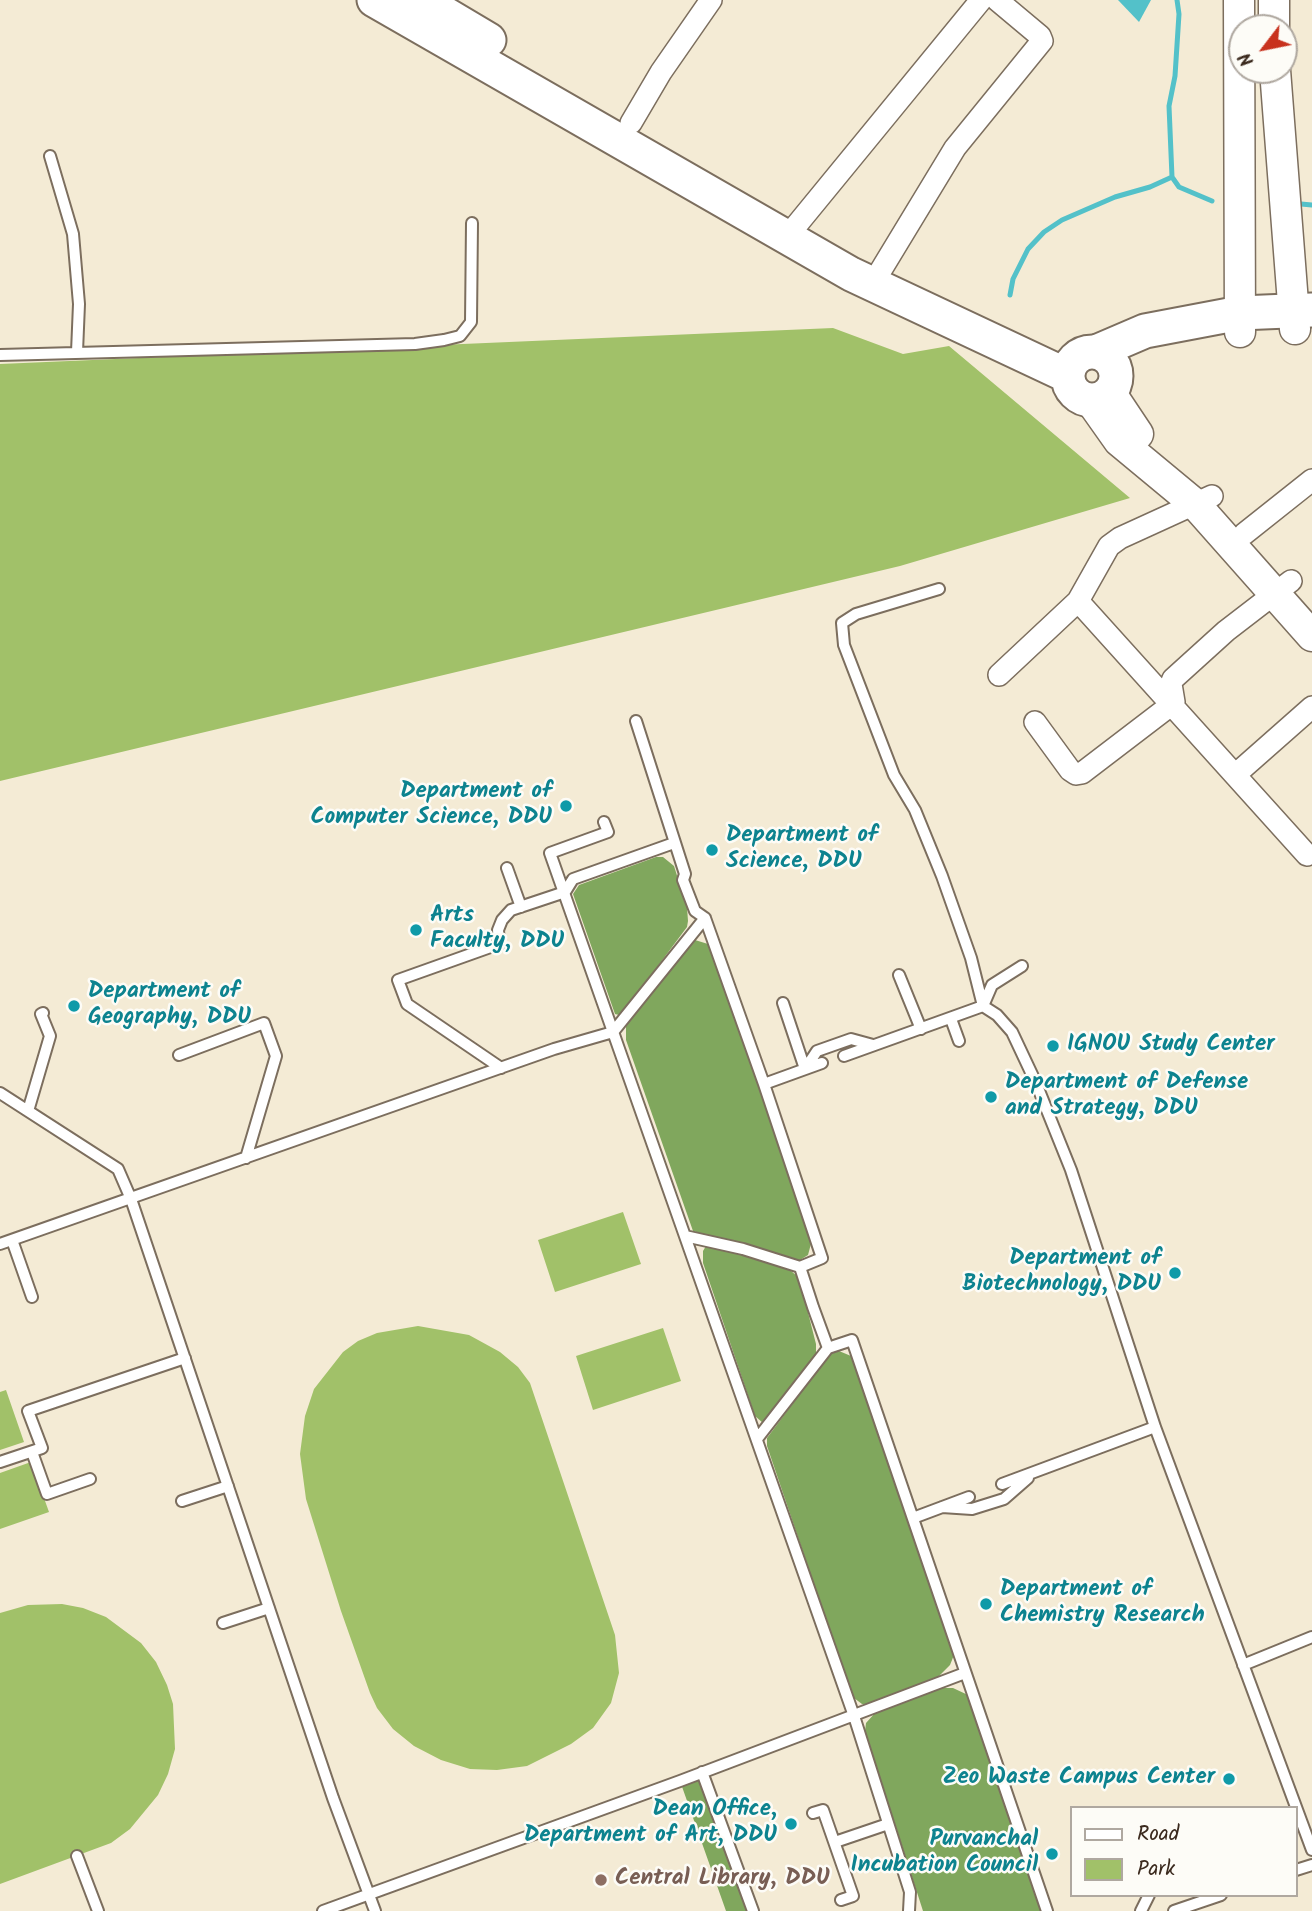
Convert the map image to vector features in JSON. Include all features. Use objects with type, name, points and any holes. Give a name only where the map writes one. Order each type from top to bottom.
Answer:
[{"type":"main road","points":[[374,0],[709,191],[881,270],[1092,374]]},
{"type":"main road","points":[[422,0],[631,123],[851,274],[1092,374],[1157,346],[1209,334],[1240,322],[1303,319]]},
{"type":"street","points":[[631,123],[661,72],[711,0]]},
{"type":"street","points":[[792,231],[981,0]]},
{"type":"street","points":[[881,270],[955,148],[1042,41],[1040,36],[997,0]]},
{"type":"street","points":[[1239,0],[1240,322]]},
{"type":"street","points":[[1277,84],[1303,319]]},
{"type":"street","points":[[1092,374],[1142,439],[1204,500],[1283,588],[1312,606]]},
{"type":"street","points":[[1244,534],[1312,480]]},
{"type":"street","points":[[1204,500],[1244,534],[1283,588],[1312,636]]},
{"type":"street","points":[[999,675],[1078,601],[1109,546],[1120,538],[1204,500]]},
{"type":"street","points":[[1035,722],[1076,774],[1082,773],[1171,705],[1175,697],[1171,689],[1173,679],[1226,631],[1283,588]]},
{"type":"street","points":[[1078,601],[1307,855]]},
{"type":"street","points":[[1235,775],[1312,707]]},
{"type":"lane","points":[[50,156],[73,234],[79,304],[77,352]]},
{"type":"lane","points":[[0,355],[415,344],[460,336],[471,322],[472,223]]},
{"type":"lane","points":[[939,590],[856,614],[842,623],[844,645],[894,775],[915,810],[942,876],[971,958],[983,1006],[997,1015],[1012,1032],[1032,1068],[1119,1300],[1155,1427],[1296,1806]]},
{"type":"lane","points":[[636,721],[685,874],[683,880],[695,911],[705,918],[822,1258],[800,1267],[743,1249],[685,1236]]},
{"type":"lane","points":[[604,822],[608,832],[550,853],[854,1716],[909,1892],[909,1911]]},
{"type":"lane","points":[[501,1068],[407,1004],[398,980],[499,944],[498,930],[511,910],[565,892],[573,879],[674,844]]},
{"type":"lane","points":[[507,868],[521,907]]},
{"type":"lane","points":[[0,1244],[554,1049],[613,1032],[705,918]]},
{"type":"lane","points":[[844,1056],[983,1006],[992,985],[1023,966]]},
{"type":"lane","points":[[899,975],[921,1029]]},
{"type":"lane","points":[[391,1001],[405,997]]},
{"type":"lane","points":[[783,1003],[805,1069]]},
{"type":"lane","points":[[28,1111],[50,1036],[41,1014],[43,1013]]},
{"type":"lane","points":[[951,1019],[959,1041]]},
{"type":"lane","points":[[178,1055],[264,1023],[275,1041],[276,1056],[246,1158]]},
{"type":"lane","points":[[805,1069],[817,1051],[851,1039],[874,1046]]},
{"type":"lane","points":[[764,1084],[822,1063]]},
{"type":"lane","points":[[0,1093],[118,1169],[131,1199],[333,1798],[375,1911]]},
{"type":"lane","points":[[12,1240],[32,1297]]},
{"type":"lane","points":[[800,1267],[818,1305],[828,1348]]},
{"type":"lane","points":[[757,1439],[828,1348],[852,1340],[1046,1911]]},
{"type":"lane","points":[[15,1415],[185,1358]]},
{"type":"lane","points":[[0,1462],[42,1448],[28,1411]]},
{"type":"lane","points":[[1002,1485],[1155,1427]]},
{"type":"lane","points":[[32,1452],[45,1495],[90,1479]]},
{"type":"lane","points":[[942,1507],[972,1509],[1004,1499],[1035,1472]]},
{"type":"lane","points":[[182,1502],[228,1486]]},
{"type":"lane","points":[[913,1518],[969,1497]]},
{"type":"lane","points":[[223,1623],[269,1608]]},
{"type":"lane","points":[[1243,1665],[1312,1637]]},
{"type":"lane","points":[[323,1911],[965,1673]]},
{"type":"lane","points":[[702,1772],[753,1911]]},
{"type":"lane","points":[[813,1813],[824,1810],[853,1896],[841,1900]]},
{"type":"lane","points":[[1298,1812],[1312,1850]]},
{"type":"lane","points":[[835,1842],[888,1824]]},
{"type":"lane","points":[[78,1856],[98,1911]]},
{"type":"lane","points":[[1174,1911],[1215,1897]]},
{"type":"green space","points":[[833,328],[903,354],[949,346],[1130,498],[900,566],[0,781],[0,364]]},
{"type":"green space","points":[[656,857],[663,857],[674,866],[687,907],[687,927],[619,1015],[615,1014],[573,894],[579,885]]},
{"type":"green space","points":[[695,940],[708,944],[712,953],[812,1240],[808,1255],[800,1260],[794,1261],[693,1231],[626,1040],[626,1023],[688,945]]},
{"type":"green space","points":[[623,1212],[641,1264],[555,1292],[538,1240]]},
{"type":"green space","points":[[710,1245],[783,1264],[798,1277],[802,1289],[816,1344],[816,1357],[763,1423],[755,1416],[703,1263],[703,1251]]},
{"type":"green space","points":[[418,1326],[469,1335],[500,1352],[518,1367],[530,1383],[615,1635],[619,1673],[611,1703],[593,1728],[571,1744],[527,1766],[497,1770],[470,1769],[441,1760],[414,1746],[393,1729],[377,1708],[370,1693],[306,1499],[300,1454],[305,1416],[314,1389],[343,1352],[358,1341],[377,1333]]},
{"type":"green space","points":[[663,1328],[681,1381],[593,1410],[576,1356]]},
{"type":"green space","points":[[839,1351],[857,1362],[954,1655],[950,1665],[938,1677],[872,1704],[862,1704],[854,1698],[850,1690],[767,1446],[767,1438],[826,1359]]},
{"type":"green space","points":[[6,1390],[24,1442],[0,1450],[0,1392]]},
{"type":"green space","points":[[31,1462],[49,1512],[0,1529],[0,1473]]},
{"type":"green space","points":[[62,1604],[83,1608],[106,1617],[141,1643],[156,1662],[173,1704],[175,1749],[168,1774],[158,1795],[130,1829],[111,1843],[0,1884],[0,1613],[28,1605]]},
{"type":"green space","points":[[943,1688],[953,1688],[968,1695],[1041,1911],[923,1911],[865,1731],[866,1723],[875,1713]]},
{"type":"green space","points":[[702,1772],[753,1911],[726,1911],[680,1781]]},
{"type":"water","points":[[1118,0],[1151,0],[1139,22]]},
{"type":"waterway","points":[[1177,0],[1179,14],[1175,76],[1169,106],[1172,177],[1179,187],[1212,201]]},
{"type":"waterway","points":[[1010,295],[1013,279],[1028,249],[1044,232],[1062,220],[1115,197],[1150,187],[1172,177]]},
{"type":"waterway","points":[[1301,204],[1312,205]]},
{"type":"place","name":"Department of Computer Science, DDU","points":[[566,806]]},
{"type":"place","name":"Department of Science, DDU","points":[[712,850]]},
{"type":"place","name":"Arts Faculty, DDU","points":[[416,930]]},
{"type":"place","name":"Department of Geography, DDU","points":[[74,1006]]},
{"type":"place","name":"IGNOU Study Center","points":[[1053,1046]]},
{"type":"place","name":"Department of Defense and Strategy, DDU","points":[[991,1097]]},
{"type":"place","name":"Department of Biotechnology, DDU","points":[[1175,1273]]},
{"type":"place","name":"Department of Chemistry Research","points":[[986,1604]]},
{"type":"place","name":"Zeo Waste Campus Center","points":[[1229,1779]]},
{"type":"place","name":"Dean Office, Department of Art, DDU","points":[[791,1824]]},
{"type":"place","name":"Purvanchal Incubation Council","points":[[1052,1854]]},
{"type":"place","name":"Central Library, DDU","points":[[601,1880]]}]
